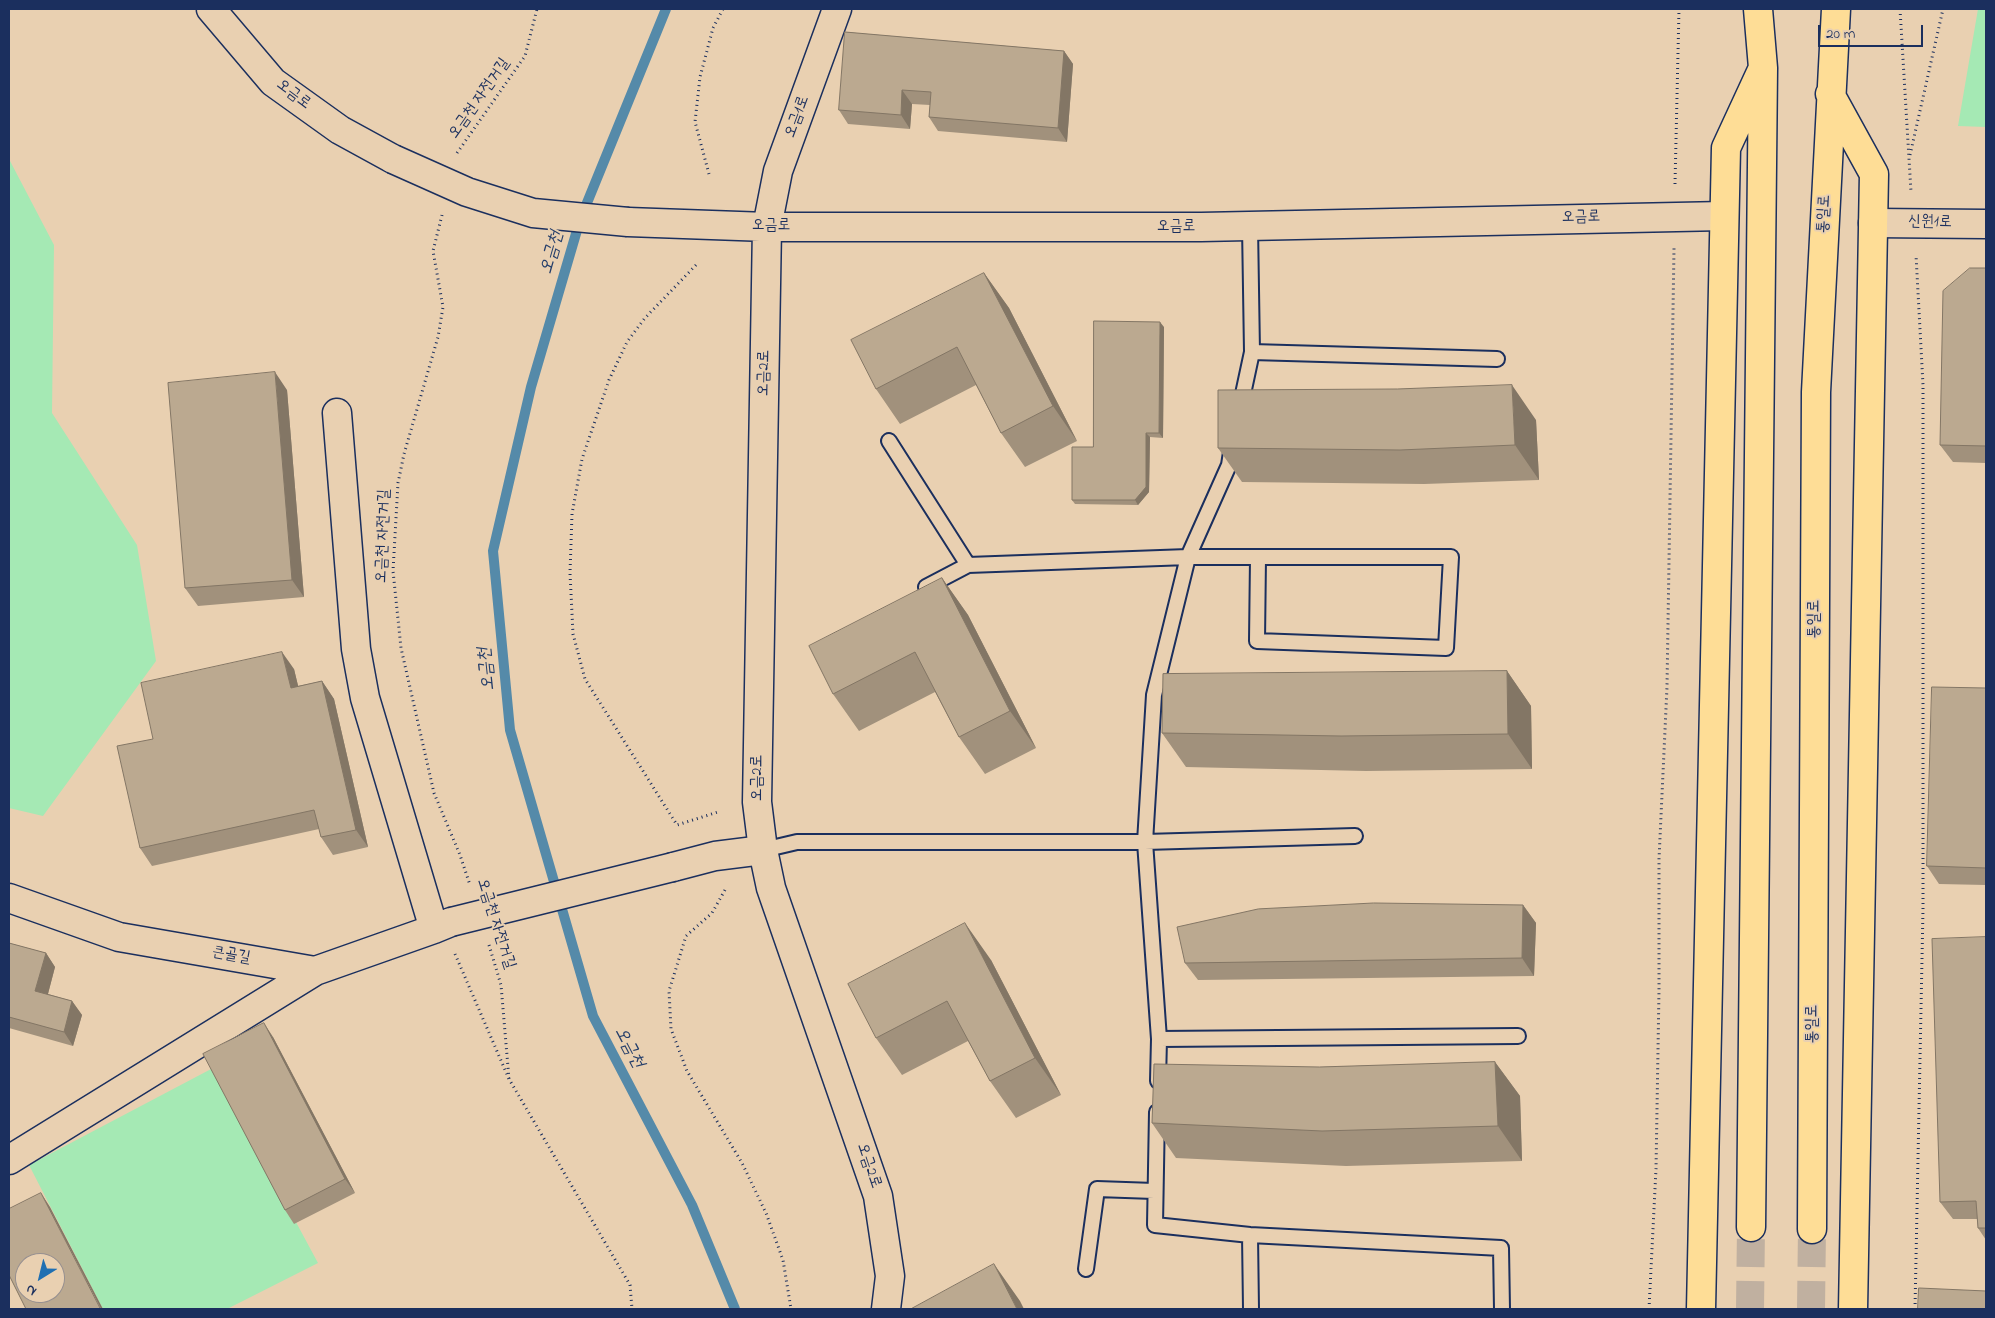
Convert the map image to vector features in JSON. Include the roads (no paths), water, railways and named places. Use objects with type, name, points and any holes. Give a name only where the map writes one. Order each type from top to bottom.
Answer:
[{"type":"main road","points":[[1751,1227],[1763,68],[1758,9]]},
{"type":"main road","name":"통일로","points":[[1812,1229],[1816,392],[1830,94],[1836,9]]},
{"type":"main road","points":[[1702,1309],[1726,148],[1763,68]]},
{"type":"main road","points":[[1830,94],[1874,174],[1853,1309]]},
{"type":"street","name":"오금로","points":[[210,9],[273,82],[340,130],[393,159],[467,192],[533,213],[628,222],[767,227],[1250,226],[1724,216]]},
{"type":"street","name":"오금1로","points":[[767,227],[778,171],[837,9]]},
{"type":"street","name":"신원1로","points":[[1874,222],[1986,224]]},
{"type":"street","name":"오금2로","points":[[767,227],[757,802],[763,850],[771,888],[878,1196],[890,1276],[886,1309]]},
{"type":"street","points":[[337,413],[356,648],[365,698],[443,926]]},
{"type":"street","name":"큰골길","points":[[9,898],[119,937],[315,970],[443,926],[715,856],[763,850]]},
{"type":"street","points":[[9,1160],[315,970]]},
{"type":"lane","points":[[1238,418],[1252,352],[1250,226]]},
{"type":"lane","points":[[1252,352],[1497,359]]},
{"type":"lane","points":[[1234,436],[1229,465],[1188,557],[1154,695],[1144,842],[1159,1039],[1154,1191],[1155,1225],[1250,1234],[1501,1248],[1502,1309]]},
{"type":"lane","points":[[889,441],[968,565]]},
{"type":"lane","points":[[911,594],[968,565],[1188,557],[1451,557],[1446,648],[1257,641],[1258,558]]},
{"type":"lane","points":[[763,850],[797,842],[1144,842],[1355,836]]},
{"type":"lane","points":[[1159,1039],[1518,1036]]},
{"type":"lane","points":[[1086,1269],[1097,1189],[1154,1191]]},
{"type":"lane","points":[[1250,1234],[1251,1309]]},
{"type":"waterway","name":"오금천","points":[[666,9],[580,220],[531,387],[493,551],[510,730],[593,1016],[692,1205],[735,1309]]},
{"type":"tunnel","points":[[1750,1309],[1751,1227]]},
{"type":"tunnel","points":[[1811,1309],[1812,1229]]}]
